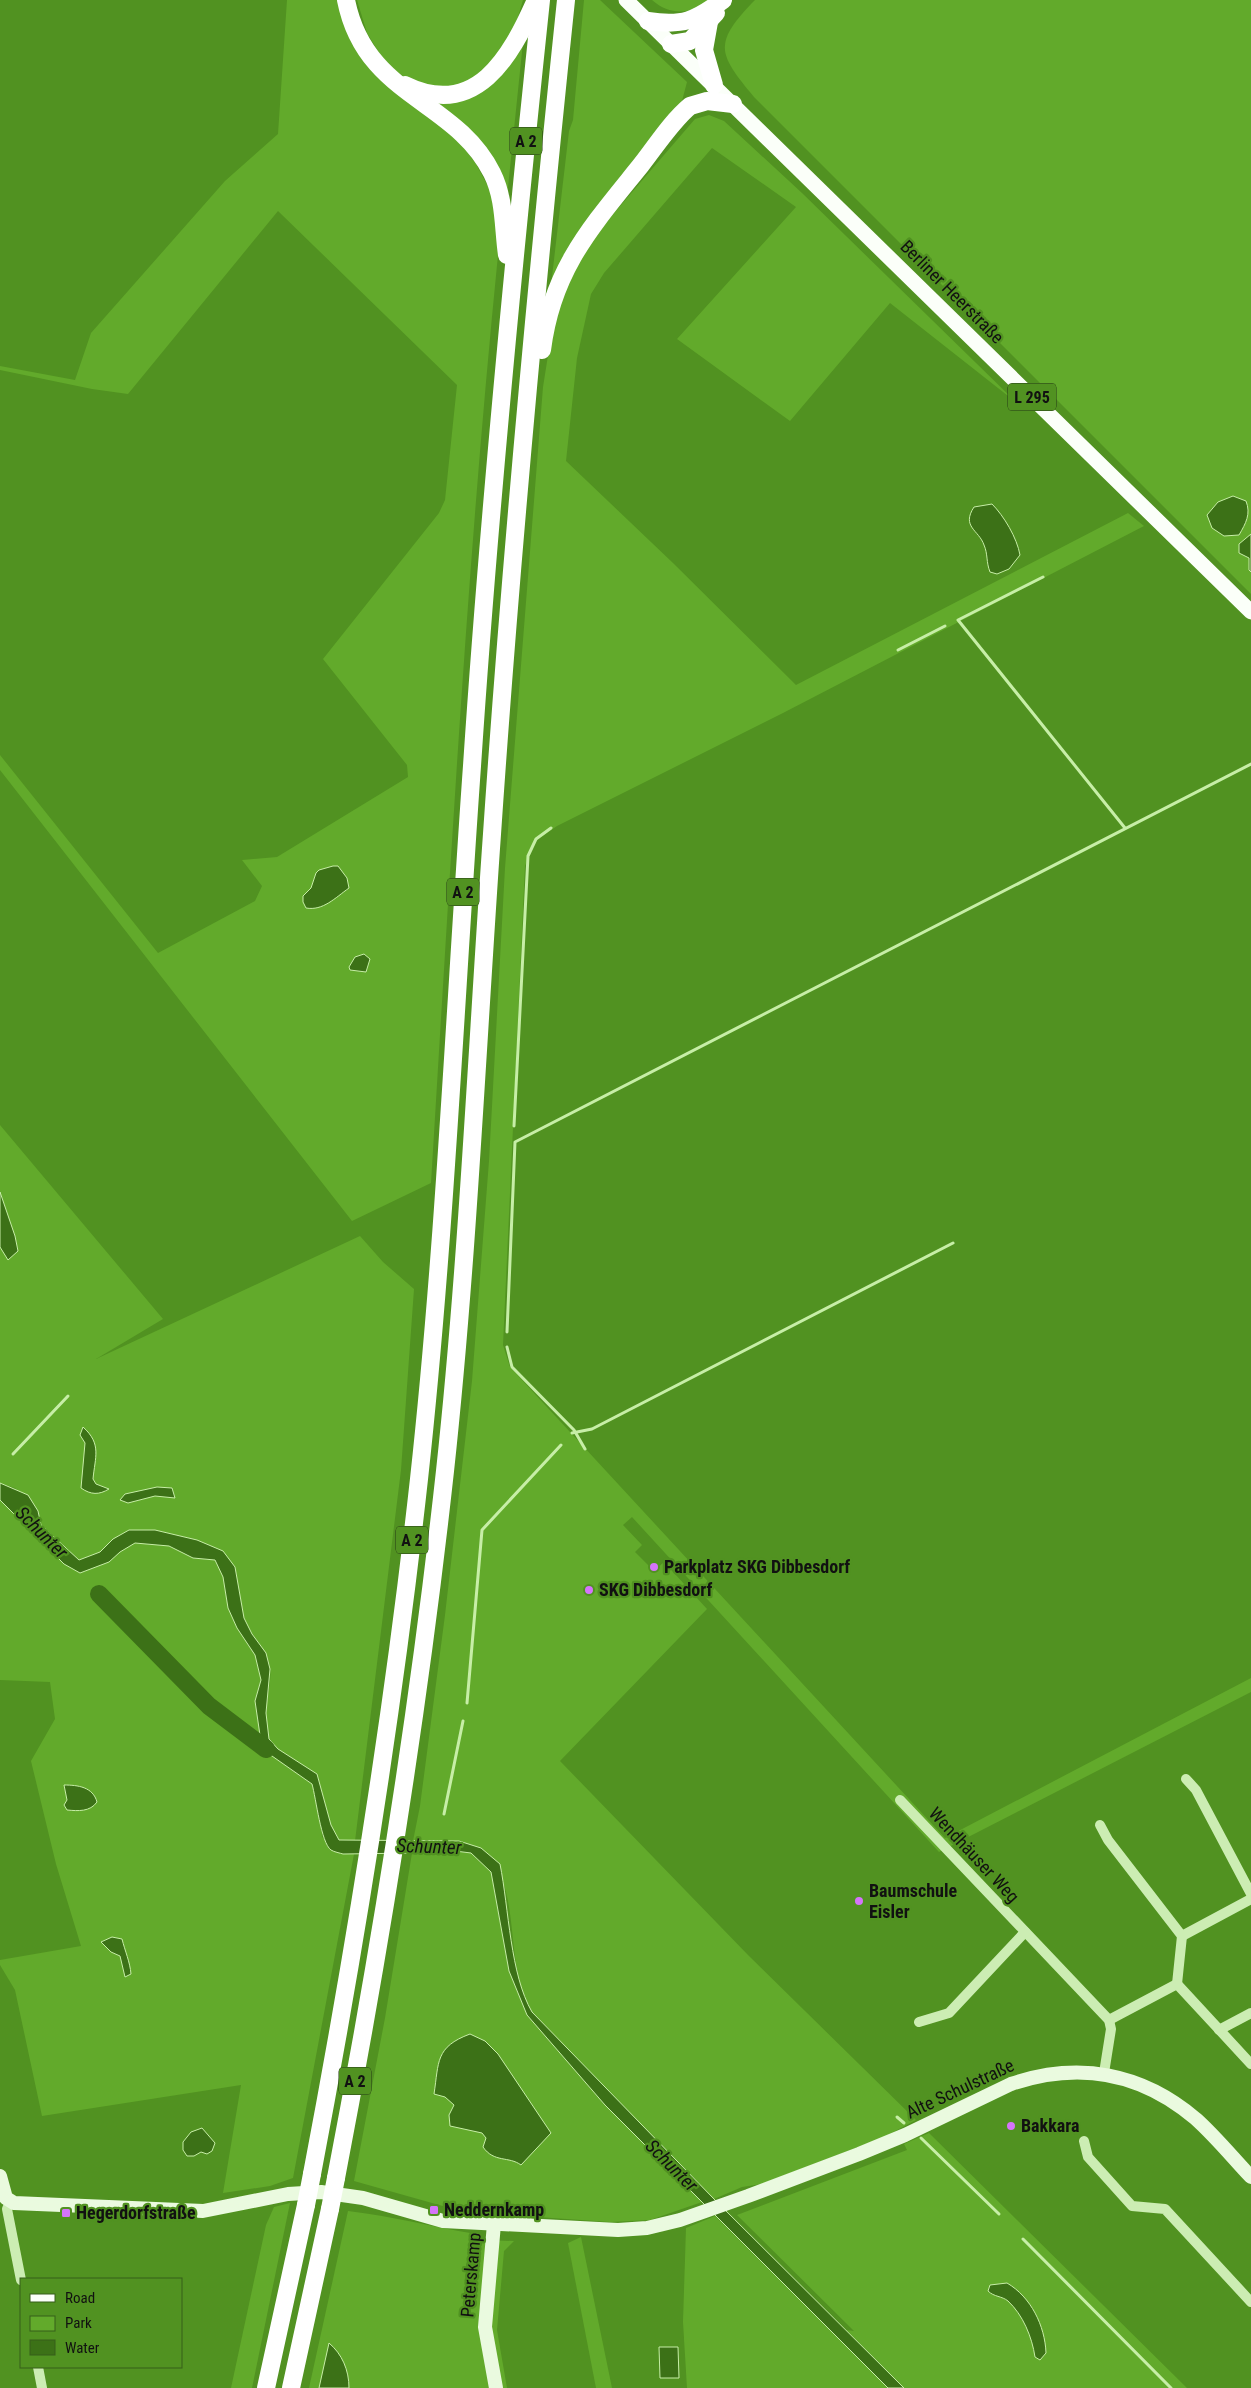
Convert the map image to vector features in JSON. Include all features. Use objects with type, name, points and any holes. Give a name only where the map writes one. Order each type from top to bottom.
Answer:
[{"type":"highway","points":[[346,0],[358,36],[376,64],[409,95],[462,133],[484,158],[498,187],[512,283]]},
{"type":"highway","points":[[376,64],[397,81],[415,90],[446,94],[471,88],[497,70],[508,56],[520,36],[536,0]]},
{"type":"highway","name":"A 2","points":[[266,2388],[306,2205],[348,1984],[383,1761],[412,1542],[440,1254],[488,539],[541,0]]},
{"type":"highway","name":"A 2","points":[[291,2388],[330,2208],[373,1984],[412,1744],[445,1474],[463,1274],[507,615],[525,404],[566,0]]},
{"type":"highway","points":[[648,21],[682,23],[704,14],[724,0]]},
{"type":"highway","points":[[672,44],[690,41],[709,22],[724,0]]},
{"type":"highway","points":[[709,22],[704,50],[714,85]]},
{"type":"highway","points":[[525,404],[538,382],[544,330],[554,294],[578,244],[684,111],[696,103],[706,101],[734,104]]},
{"type":"main road","name":"Berliner Heerstraße","points":[[626,0],[1251,612]]},
{"type":"street","points":[[1186,1779],[1196,1790],[1251,1894]]},
{"type":"street","name":"Wendhäuser Weg","points":[[900,1800],[1109,2020]]},
{"type":"street","points":[[1100,1825],[1108,1840],[1182,1936],[1177,1984],[1251,2064]]},
{"type":"street","points":[[1182,1936],[1251,1899]]},
{"type":"street","points":[[919,2022],[949,2013],[1025,1932]]},
{"type":"street","points":[[1104,2073],[1110,2029],[1109,2020],[1177,1984]]},
{"type":"street","points":[[1219,2030],[1251,2013]]},
{"type":"street","name":"Alte Schulstraße","points":[[494,2224],[634,2230],[663,2225],[748,2196],[905,2135],[1011,2084],[1029,2078],[1064,2074],[1104,2073],[1151,2090],[1176,2103],[1202,2126],[1251,2178]]},
{"type":"street","points":[[1084,2141],[1088,2157],[1132,2206],[1165,2209],[1251,2302]]},
{"type":"street","points":[[0,2176],[21,2278]]},
{"type":"street","points":[[5,2207],[193,2212],[225,2208],[288,2194],[321,2192],[363,2198],[443,2221],[494,2224]]},
{"type":"street","name":"Peterskamp","points":[[494,2224],[485,2327],[496,2388]]},
{"type":"street","points":[[38,2368],[42,2388]]},
{"type":"green space","points":[[287,0],[342,0],[347,21],[452,131],[476,164],[490,190],[495,212],[498,255],[468,603],[431,1183],[352,1221],[0,770],[0,755],[158,953],[255,901],[262,886],[242,860],[277,857],[408,777],[407,765],[323,659],[439,513],[445,500],[457,385],[278,211],[128,394],[92,389],[0,370],[0,366],[75,380],[91,333],[225,181],[278,134]]},
{"type":"green space","points":[[357,0],[523,0],[513,34],[484,72],[451,89],[417,85],[398,73],[381,56],[367,33]]},
{"type":"green space","points":[[584,0],[600,0],[687,82],[682,101],[550,294],[569,131],[573,120]]},
{"type":"green space","points":[[652,0],[717,0],[692,10],[676,11],[668,10]]},
{"type":"green space","points":[[755,0],[1251,0],[1251,594],[754,97],[733,69],[727,58],[725,48],[726,38],[732,27]]},
{"type":"green space","points":[[523,42],[507,197],[502,179],[487,150],[468,128],[427,99],[448,101]]},
{"type":"green space","points":[[709,115],[724,121],[802,193],[1017,403],[890,303],[790,421],[677,339],[796,207],[712,148],[604,273],[591,294],[577,358],[566,461],[673,563],[796,685],[1128,513],[1144,526],[783,713],[557,826],[534,842],[525,866],[503,1345],[510,1367],[945,1838],[1251,1678],[1251,1692],[939,1852],[632,1517],[623,1525],[642,1545],[635,1552],[654,1571],[664,1562],[707,1609],[560,1761],[749,1956],[916,2120],[884,2137],[762,2184],[742,2187],[714,2199],[532,2012],[520,1982],[505,1888],[481,1848],[413,1841],[420,1806],[445,1615],[472,1381],[489,1161],[505,868],[543,387],[553,324],[566,279],[583,249],[695,119]]},
{"type":"green space","points":[[0,1125],[163,1319],[96,1359],[360,1236],[383,1262],[414,1289],[401,1470],[355,1841],[339,1840],[331,1825],[317,1774],[285,1755],[270,1740],[265,1723],[270,1685],[270,1667],[266,1655],[245,1620],[235,1567],[197,1540],[155,1530],[113,1539],[100,1552],[79,1560],[41,1525],[38,1511],[15,1488],[0,1483]]},
{"type":"green space","points":[[0,1500],[64,1564],[80,1573],[109,1562],[120,1552],[135,1543],[169,1546],[193,1558],[215,1560],[223,1577],[228,1608],[237,1628],[255,1655],[261,1680],[255,1701],[263,1749],[312,1784],[321,1821],[322,1837],[343,1854],[354,1854],[293,2178],[270,2186],[223,2193],[241,2085],[42,2116],[15,1990],[0,1965],[0,1960],[81,1946],[56,1864],[31,1761],[55,1719],[50,1682],[0,1680]]},
{"type":"green space","points":[[439,1849],[471,1853],[491,1872],[509,1971],[527,2015],[605,2105],[702,2202],[650,2220],[610,2222],[464,2212],[354,2181],[385,2018],[412,1853]]},
{"type":"green space","points":[[929,2133],[1187,2388],[904,2388],[846,2330],[854,2331],[737,2215],[907,2150],[904,2144]]},
{"type":"green space","points":[[290,2203],[252,2388],[231,2388],[266,2225],[274,2207]]},
{"type":"green space","points":[[348,2211],[476,2234],[482,2240],[514,2241],[504,2251],[497,2330],[507,2388],[309,2388]]},
{"type":"green space","points":[[715,2216],[888,2388],[687,2388],[683,2322],[686,2228]]},
{"type":"green space","points":[[581,2237],[612,2388],[596,2388],[568,2243]]},
{"type":"water","points":[[1233,496],[1246,501],[1247,518],[1239,535],[1224,536],[1212,528],[1207,515],[1218,502]]},
{"type":"water","points":[[992,504],[1009,528],[1020,555],[1009,569],[997,574],[990,572],[984,545],[972,528],[969,519],[974,507]]},
{"type":"water","points":[[1251,534],[1251,572],[1249,570],[1249,558],[1239,553],[1239,544]]},
{"type":"water","points":[[338,866],[347,878],[349,888],[323,906],[306,908],[303,896],[311,888],[316,873],[319,870]]},
{"type":"water","points":[[364,954],[370,959],[366,972],[350,970],[349,967],[355,957]]},
{"type":"water","points":[[0,1192],[15,1236],[18,1251],[8,1260],[0,1247]]},
{"type":"water","points":[[83,1427],[93,1439],[95,1445],[96,1457],[93,1479],[96,1484],[109,1489],[102,1492],[92,1493],[81,1488],[85,1443],[80,1435]]},
{"type":"water","name":"Schunter","points":[[0,1483],[28,1495],[38,1511],[41,1525],[79,1560],[100,1552],[113,1539],[129,1530],[155,1530],[197,1540],[223,1551],[235,1567],[244,1618],[252,1634],[266,1653],[270,1669],[266,1713],[269,1739],[278,1749],[317,1774],[331,1825],[339,1840],[459,1841],[481,1848],[500,1864],[511,1941],[519,1979],[532,2012],[714,2199],[904,2388],[888,2388],[605,2105],[527,2015],[509,1971],[491,1872],[471,1853],[439,1849],[412,1853],[343,1854],[331,1850],[327,1846],[312,1784],[262,1749],[255,1701],[261,1680],[255,1655],[237,1628],[228,1608],[223,1577],[215,1560],[193,1558],[169,1546],[135,1543],[120,1552],[109,1562],[80,1573],[64,1564],[0,1500]]},
{"type":"water","points":[[157,1487],[172,1488],[175,1498],[155,1496],[128,1503],[120,1500],[125,1494]]},
{"type":"water","points":[[64,1785],[80,1786],[88,1790],[97,1802],[91,1808],[79,1811],[67,1810],[64,1805],[67,1800]]},
{"type":"water","points":[[112,1937],[122,1939],[131,1974],[125,1977],[120,1956],[111,1952],[101,1942]]},
{"type":"water","points":[[470,2034],[485,2041],[498,2054],[551,2133],[521,2165],[487,2152],[483,2147],[486,2138],[482,2133],[450,2126],[449,2115],[454,2105],[445,2097],[434,2094],[438,2064],[445,2050],[450,2044]]},
{"type":"water","points":[[202,2128],[215,2143],[212,2151],[207,2154],[201,2152],[194,2156],[187,2156],[183,2150],[183,2142],[191,2132]]},
{"type":"water","points":[[1007,2283],[1016,2289],[1030,2304],[1040,2323],[1046,2353],[1040,2360],[1035,2357],[1029,2334],[1018,2313],[1008,2301],[988,2291],[990,2285]]},
{"type":"water","points":[[329,2343],[338,2352],[344,2363],[348,2375],[349,2388],[319,2388]]},
{"type":"water","points":[[659,2347],[678,2347],[679,2378],[660,2378]]},
{"type":"waterway","points":[[1043,577],[958,620],[1125,828]]},
{"type":"waterway","points":[[898,650],[945,626]]},
{"type":"waterway","points":[[507,1332],[515,1142],[1251,764]]},
{"type":"waterway","points":[[514,1126],[528,856],[536,839],[551,828]]},
{"type":"waterway","points":[[572,1433],[592,1429],[953,1243]]},
{"type":"waterway","points":[[507,1347],[512,1367],[574,1430],[585,1449]]},
{"type":"waterway","points":[[13,1454],[68,1396]]},
{"type":"waterway","points":[[467,1703],[482,1530],[561,1445]]},
{"type":"waterway","points":[[99,1594],[209,1706],[266,1749]]},
{"type":"waterway","points":[[444,1814],[463,1721]]},
{"type":"waterway","points":[[897,2117],[904,2123]]},
{"type":"waterway","points":[[921,2138],[999,2214]]},
{"type":"waterway","points":[[1023,2239],[1171,2388]]},
{"type":"place","name":"Parkplatz SKG Dibbesdorf","points":[[654,1567]]},
{"type":"place","name":"SKG Dibbesdorf","points":[[589,1590]]},
{"type":"place","name":"Baumschule Eisler","points":[[859,1901]]},
{"type":"place","name":"Bakkara","points":[[1011,2126]]},
{"type":"place","name":"Neddernkamp","points":[[434,2210]]},
{"type":"place","name":"Hegerdorfstraße","points":[[66,2213]]}]
